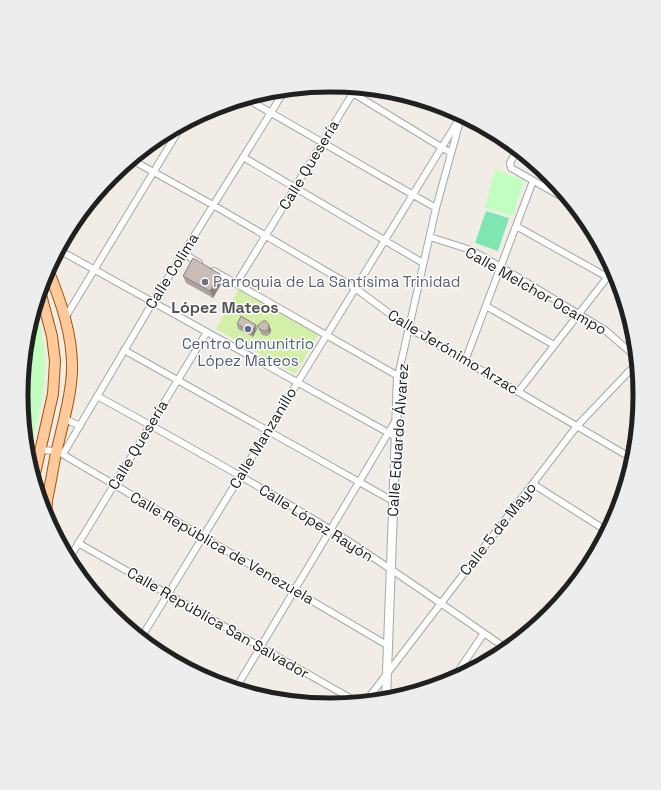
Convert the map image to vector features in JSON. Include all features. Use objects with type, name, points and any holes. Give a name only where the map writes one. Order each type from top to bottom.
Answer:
[{"type":"main road","points":[[47,500],[60,453],[72,370],[70,346],[65,318],[51,278]]},
{"type":"main road","points":[[37,467],[52,394],[55,361],[52,336],[43,302]]},
{"type":"street","name":"Calle Quesería","points":[[236,284],[352,93]]},
{"type":"street","points":[[360,94],[451,153]]},
{"type":"street","name":"Calle Colima","points":[[60,453],[80,426],[153,302],[281,96]]},
{"type":"street","points":[[253,103],[436,208]]},
{"type":"street","name":"Calle Manzanillo","points":[[144,633],[458,121]]},
{"type":"street","name":"Calle Eduardo Álvarez","points":[[386,693],[393,501],[392,435],[397,419],[398,376],[436,208],[459,122]]},
{"type":"street","points":[[65,318],[176,135]]},
{"type":"street","points":[[514,155],[510,162],[510,166],[512,168],[556,194]]},
{"type":"street","points":[[243,158],[423,263]]},
{"type":"street","name":"Calle Jerónimo Arzac","points":[[137,163],[266,235],[355,288],[409,328],[627,455]]},
{"type":"street","points":[[465,361],[533,181]]},
{"type":"street","points":[[516,226],[607,277],[518,392]]},
{"type":"street","name":"Calle Melchor Ocampo","points":[[430,236],[471,250],[605,330],[629,351]]},
{"type":"street","points":[[64,253],[392,435],[359,482],[239,683]]},
{"type":"street","points":[[183,253],[203,265]]},
{"type":"street","points":[[210,268],[398,376]]},
{"type":"street","points":[[486,306],[554,345]]},
{"type":"street","name":"Calle Quesería","points":[[73,552],[207,332]]},
{"type":"street","points":[[124,350],[393,501]]},
{"type":"street","name":"Calle 5 de Mayo","points":[[371,695],[577,426],[631,370]]},
{"type":"street","name":"Calle López Rayón","points":[[97,396],[240,476],[330,530],[441,603],[501,645]]},
{"type":"street","points":[[65,419],[80,426]]},
{"type":"street","points":[[41,450],[60,453]]},
{"type":"street","name":"Calle República de Venezuela","points":[[60,453],[387,644]]},
{"type":"street","points":[[532,484],[602,528]]},
{"type":"street","name":"Calle República San Salvador","points":[[78,544],[348,697]]},
{"type":"street","points":[[464,666],[484,633]]},
{"type":"green space","points":[[495,169],[524,180],[513,216],[485,208]]},
{"type":"green space","points":[[486,211],[509,218],[498,251],[475,243]]},
{"type":"green space","points":[[239,289],[318,335],[295,374],[216,329]]},
{"type":"green space","points":[[38,317],[42,332],[45,365],[45,382],[32,441],[28,395],[31,356]]},
{"type":"building","name":"Parroquia de La Santísima Trinidad","points":[[193,258],[220,274],[210,291],[183,276]]},
{"type":"building","points":[[241,316],[256,325],[251,332],[237,324]]},
{"type":"building","points":[[263,321],[266,321],[269,325],[268,330],[261,330],[257,326]]},
{"type":"place","name":"Parroquia de La Santísima Trinidad","points":[[205,282]]},
{"type":"place","name":"Centro Cumunitrio López Mateos","points":[[248,329]]},
{"type":"district","name":"López Mateos","points":[[225,307]]}]
